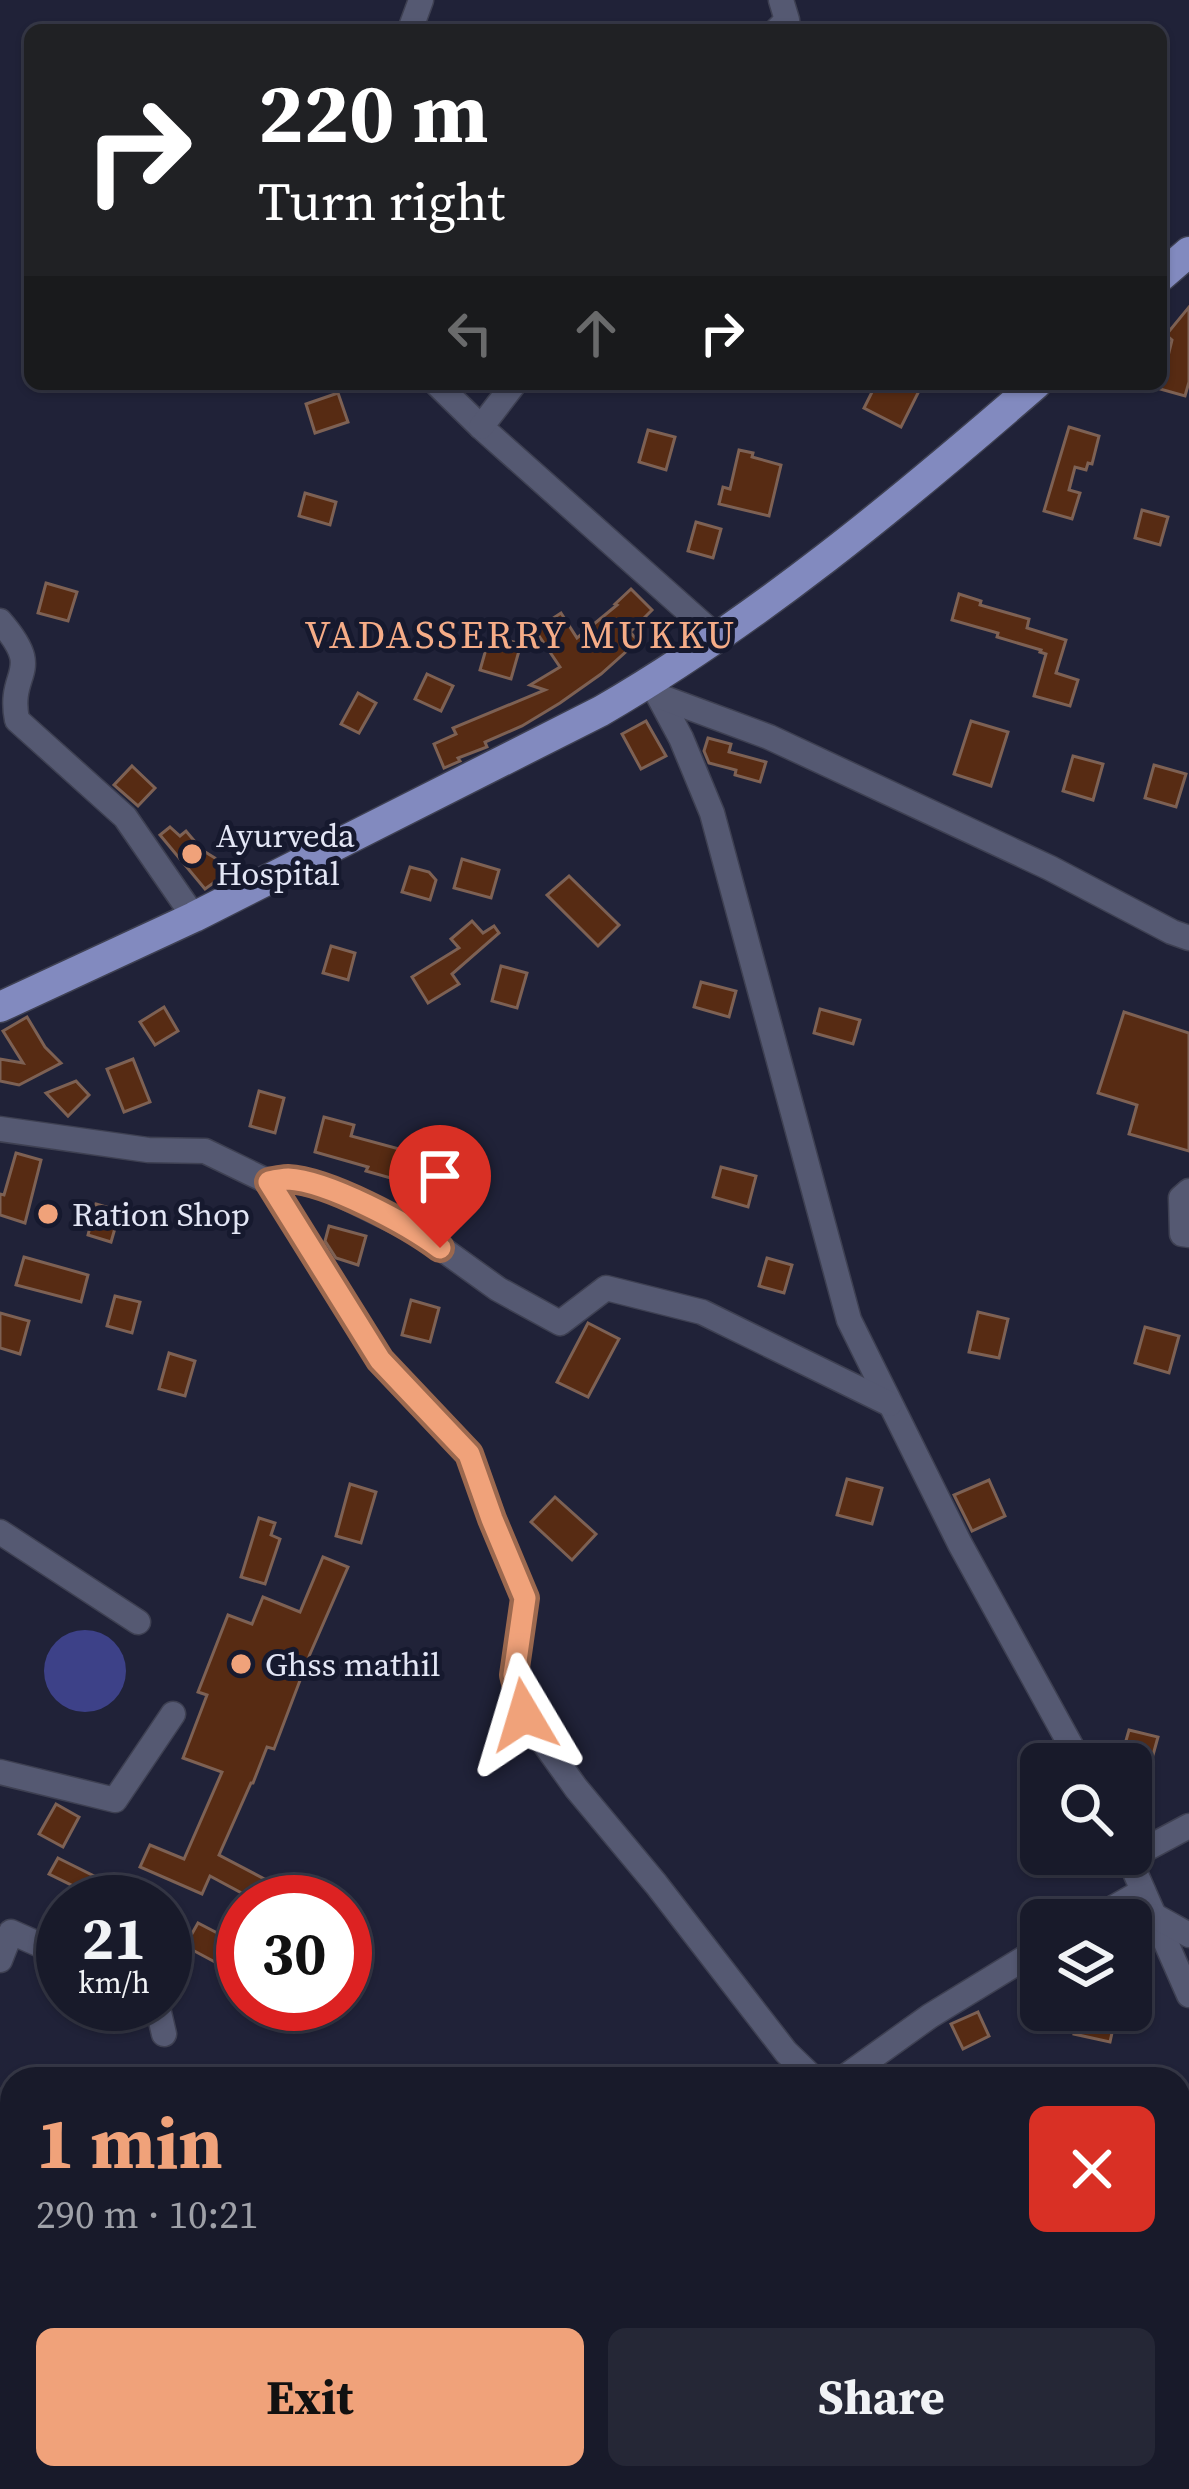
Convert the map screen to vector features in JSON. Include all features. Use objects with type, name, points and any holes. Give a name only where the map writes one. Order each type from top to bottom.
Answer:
[{"type":"main road","points":[[0,1007],[194,917],[601,711],[656,690],[717,637],[861,533],[1029,390]]},
{"type":"street","points":[[443,390],[717,637]]},
{"type":"street","points":[[481,427],[509,390]]},
{"type":"street","points":[[0,621],[16,639],[25,660],[17,690],[17,720],[124,817],[194,917]]},
{"type":"street","points":[[656,690],[769,737],[1189,938]]},
{"type":"street","points":[[656,690],[712,813],[849,1320],[959,1544],[1069,1743]]},
{"type":"street","points":[[0,1129],[148,1150],[205,1151],[269,1182],[380,1360],[469,1454],[525,1598],[514,1675],[524,1715],[576,1788],[802,2067]]},
{"type":"street","points":[[269,1182],[287,1178],[328,1189],[420,1233],[499,1289],[560,1323],[606,1288],[676,1304],[702,1312],[890,1404]]},
{"type":"street","points":[[1189,1191],[1181,1198],[1182,1234],[1189,1235]]},
{"type":"street","points":[[0,1532],[138,1622]]},
{"type":"street","points":[[0,1772],[116,1800],[173,1714]]},
{"type":"street","points":[[1152,1844],[1189,1826]]},
{"type":"street","points":[[1136,1875],[1189,1995]]},
{"type":"street","points":[[1130,1899],[1143,1892]]},
{"type":"street","points":[[1155,1916],[1189,1934]]},
{"type":"street","points":[[0,1960],[11,1932],[36,1943]]},
{"type":"street","points":[[859,2067],[1020,1961]]},
{"type":"shaded area","points":[[85,1630],[114,1642],[126,1671],[114,1700],[85,1712],[56,1700],[44,1671],[56,1642]]},
{"type":"building","points":[[1189,307],[1185,396],[1164,390],[1172,340],[1167,334]]},
{"type":"building","points":[[873,390],[919,391],[901,427],[864,408]]},
{"type":"building","points":[[338,393],[348,422],[315,433],[306,404]]},
{"type":"building","points":[[1069,427],[1099,436],[1092,464],[1086,470],[1075,467],[1069,490],[1080,493],[1072,519],[1044,511]]},
{"type":"building","points":[[648,430],[675,437],[666,470],[639,462]]},
{"type":"building","points":[[739,450],[781,465],[769,516],[719,504],[723,487],[730,489]]},
{"type":"building","points":[[305,493],[336,502],[330,525],[299,516]]},
{"type":"building","points":[[1142,510],[1168,517],[1160,545],[1135,538]]},
{"type":"building","points":[[696,522],[721,529],[713,558],[688,551]]},
{"type":"building","points":[[46,583],[77,592],[68,621],[38,613]]},
{"type":"building","points":[[631,589],[652,610],[630,632],[638,641],[560,703],[444,768],[434,744],[456,734],[453,728],[545,690],[530,685],[560,667],[535,630],[561,613],[577,638]]},
{"type":"building","points":[[959,594],[1029,619],[1027,628],[1066,640],[1056,673],[1078,680],[1070,706],[1034,696],[1046,654],[1041,650],[952,620]]},
{"type":"building","points":[[490,635],[521,644],[511,679],[480,670]]},
{"type":"building","points":[[427,674],[453,686],[441,711],[415,699]]},
{"type":"building","points":[[358,693],[376,703],[359,733],[341,724]]},
{"type":"building","points":[[646,721],[666,756],[641,769],[622,734]]},
{"type":"building","points":[[971,721],[1008,732],[991,786],[954,774]]},
{"type":"building","points":[[708,738],[731,744],[729,752],[766,762],[760,782],[709,763],[704,751]]},
{"type":"building","points":[[1073,756],[1103,764],[1093,800],[1063,791]]},
{"type":"building","points":[[1154,765],[1186,774],[1176,807],[1145,798]]},
{"type":"building","points":[[132,766],[155,788],[138,806],[114,785]]},
{"type":"building","name":"Ayurveda Hospital","points":[[170,827],[180,836],[186,831],[226,874],[205,889],[160,835]]},
{"type":"building","points":[[462,859],[499,870],[491,898],[454,888]]},
{"type":"building","points":[[410,867],[429,872],[436,880],[430,900],[402,892]]},
{"type":"building","points":[[569,876],[619,925],[598,946],[547,895]]},
{"type":"building","points":[[472,921],[483,933],[494,926],[499,933],[452,974],[459,984],[428,1003],[412,977],[459,948],[451,939]]},
{"type":"building","points":[[331,946],[355,953],[348,980],[323,973]]},
{"type":"building","points":[[501,966],[527,973],[517,1008],[492,1001]]},
{"type":"building","points":[[701,982],[736,991],[729,1017],[694,1007]]},
{"type":"building","points":[[164,1007],[178,1031],[155,1045],[140,1022]]},
{"type":"building","points":[[820,1009],[860,1020],[853,1044],[814,1033]]},
{"type":"building","points":[[1124,1012],[1189,1033],[1189,1151],[1129,1134],[1137,1105],[1098,1093]]},
{"type":"building","points":[[27,1017],[61,1063],[19,1085],[0,1081],[0,1059],[23,1063],[3,1031]]},
{"type":"building","points":[[133,1059],[150,1102],[124,1112],[107,1069]]},
{"type":"building","points":[[76,1081],[89,1095],[68,1116],[46,1093]]},
{"type":"building","points":[[259,1091],[284,1098],[275,1133],[250,1126]]},
{"type":"building","points":[[324,1117],[354,1125],[351,1136],[403,1150],[394,1179],[315,1152]]},
{"type":"building","points":[[16,1153],[41,1160],[25,1223],[0,1215],[0,1194],[4,1195]]},
{"type":"building","points":[[721,1167],[756,1176],[748,1207],[713,1197]]},
{"type":"building","points":[[96,1204],[120,1211],[111,1242],[88,1235]]},
{"type":"building","points":[[329,1226],[366,1236],[358,1265],[336,1258],[325,1241]]},
{"type":"building","points":[[24,1257],[88,1275],[81,1302],[16,1285]]},
{"type":"building","points":[[767,1258],[792,1265],[784,1293],[759,1286]]},
{"type":"building","points":[[115,1296],[140,1302],[132,1333],[107,1326]]},
{"type":"building","points":[[411,1300],[439,1308],[430,1342],[402,1335]]},
{"type":"building","points":[[978,1312],[1008,1319],[999,1358],[969,1352]]},
{"type":"building","points":[[0,1313],[29,1321],[20,1354],[0,1348]]},
{"type":"building","points":[[588,1323],[619,1339],[588,1397],[557,1382]]},
{"type":"building","points":[[1145,1327],[1179,1336],[1169,1373],[1135,1363]]},
{"type":"building","points":[[169,1353],[195,1361],[185,1396],[159,1389]]},
{"type":"building","points":[[847,1479],[882,1488],[872,1524],[837,1515]]},
{"type":"building","points":[[989,1480],[1005,1516],[972,1531],[954,1495]]},
{"type":"building","points":[[350,1484],[376,1492],[361,1543],[336,1536]]},
{"type":"building","points":[[555,1497],[596,1534],[572,1560],[531,1522]]},
{"type":"building","points":[[259,1518],[275,1523],[271,1535],[280,1539],[265,1584],[241,1577]]},
{"type":"building","points":[[323,1557],[348,1567],[274,1749],[267,1747],[219,1855],[257,1875],[210,1876],[202,1894],[192,1890],[192,1875],[158,1875],[140,1867],[150,1845],[184,1859],[222,1772],[183,1758],[207,1695],[198,1692],[228,1615],[252,1624],[263,1597],[300,1612]]},
{"type":"building","points":[[1129,1730],[1158,1737],[1152,1759],[1152,1743],[1125,1743]]},
{"type":"building","points":[[56,1804],[79,1817],[63,1847],[39,1834]]},
{"type":"building","points":[[58,1858],[92,1875],[51,1875]]},
{"type":"building","points":[[198,1923],[216,1932],[216,1963],[192,1950]]},
{"type":"building","points":[[978,2012],[989,2036],[963,2049],[951,2024]]},
{"type":"building","points":[[1075,2031],[1112,2031],[1110,2042]]},
{"type":"place","name":"Ayurveda Hospital","points":[[192,854]]},
{"type":"place","name":"Ration Shop","points":[[48,1214]]},
{"type":"place","name":"Ghss mathil","points":[[241,1664]]},
{"type":"district","name":"VADASSERRY MUKKU","points":[[521,634]]},
{"type":"route","points":[[440,1248],[420,1233],[328,1189],[287,1178],[269,1182],[380,1360],[469,1454],[525,1598],[514,1675],[524,1715]]}]
